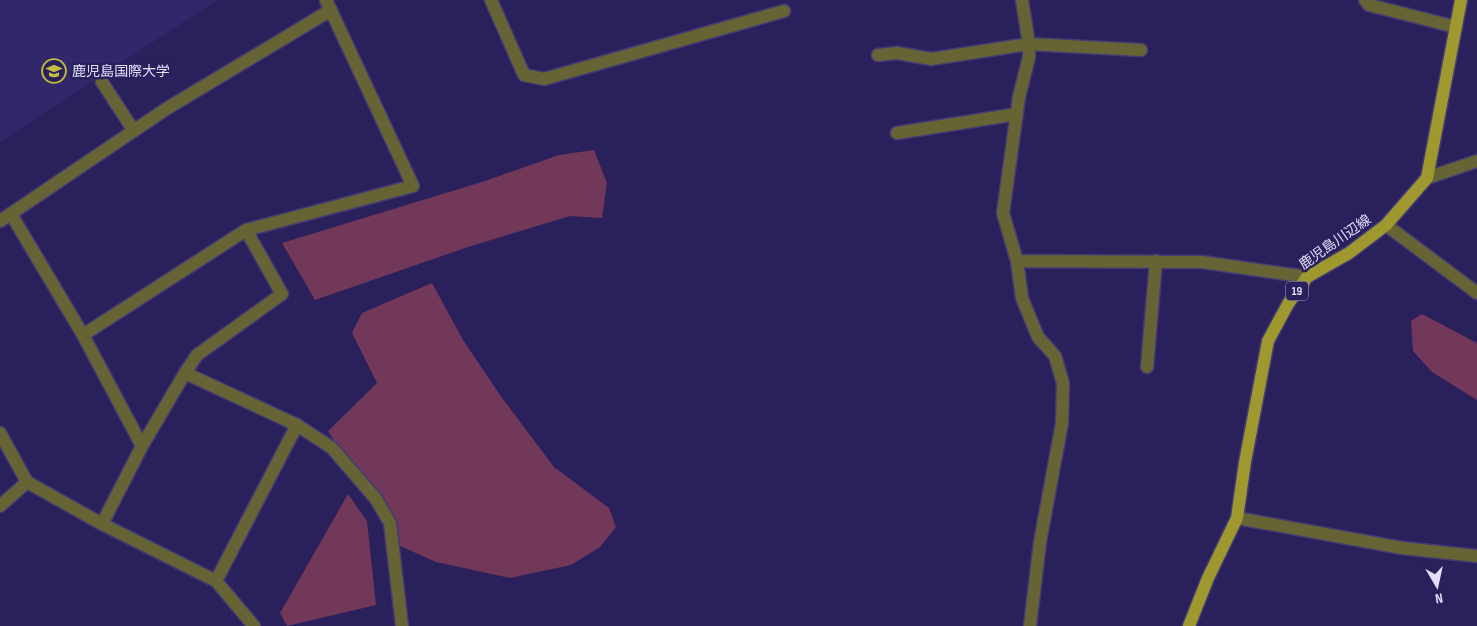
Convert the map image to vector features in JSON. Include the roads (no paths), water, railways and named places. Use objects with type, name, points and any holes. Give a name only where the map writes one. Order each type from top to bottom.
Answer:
[{"type":"main road","points":[[1427,178],[1461,0]]},
{"type":"main road","name":"鹿児島川辺線","points":[[1189,626],[1208,578],[1237,518],[1245,462],[1268,340],[1288,304],[1308,276],[1349,253],[1386,225],[1427,178]]},
{"type":"street","points":[[491,0],[524,75],[544,79],[784,11]]},
{"type":"street","points":[[1022,0],[1029,44],[1029,57],[1017,114],[1003,213],[1017,261],[1022,298],[1038,337],[1055,356],[1063,383],[1062,423],[1040,542],[1030,626]]},
{"type":"street","points":[[1365,0],[1369,5],[1456,27]]},
{"type":"street","points":[[83,335],[246,230],[413,186],[329,5],[174,104],[5,217],[83,335],[142,446]]},
{"type":"street","points":[[878,55],[897,53],[931,59],[1029,44],[1140,50]]},
{"type":"street","points":[[102,82],[134,131]]},
{"type":"street","points":[[897,133],[1017,114]]},
{"type":"street","points":[[1427,178],[1477,161]]},
{"type":"street","points":[[1386,225],[1477,293]]},
{"type":"street","points":[[102,524],[142,446],[197,355],[282,294],[246,230]]},
{"type":"street","points":[[1017,261],[1202,262],[1308,276]]},
{"type":"street","points":[[1147,366],[1156,261]]},
{"type":"street","points":[[185,372],[297,425],[332,448],[376,498],[390,524],[402,626]]},
{"type":"street","points":[[216,581],[297,425]]},
{"type":"street","points":[[0,433],[27,482],[102,524],[216,581],[254,626]]},
{"type":"street","points":[[0,506],[27,482]]},
{"type":"street","points":[[1237,518],[1402,548],[1477,556]]},
{"type":"place","name":"鹿児島国際大学","points":[[54,71]]}]
